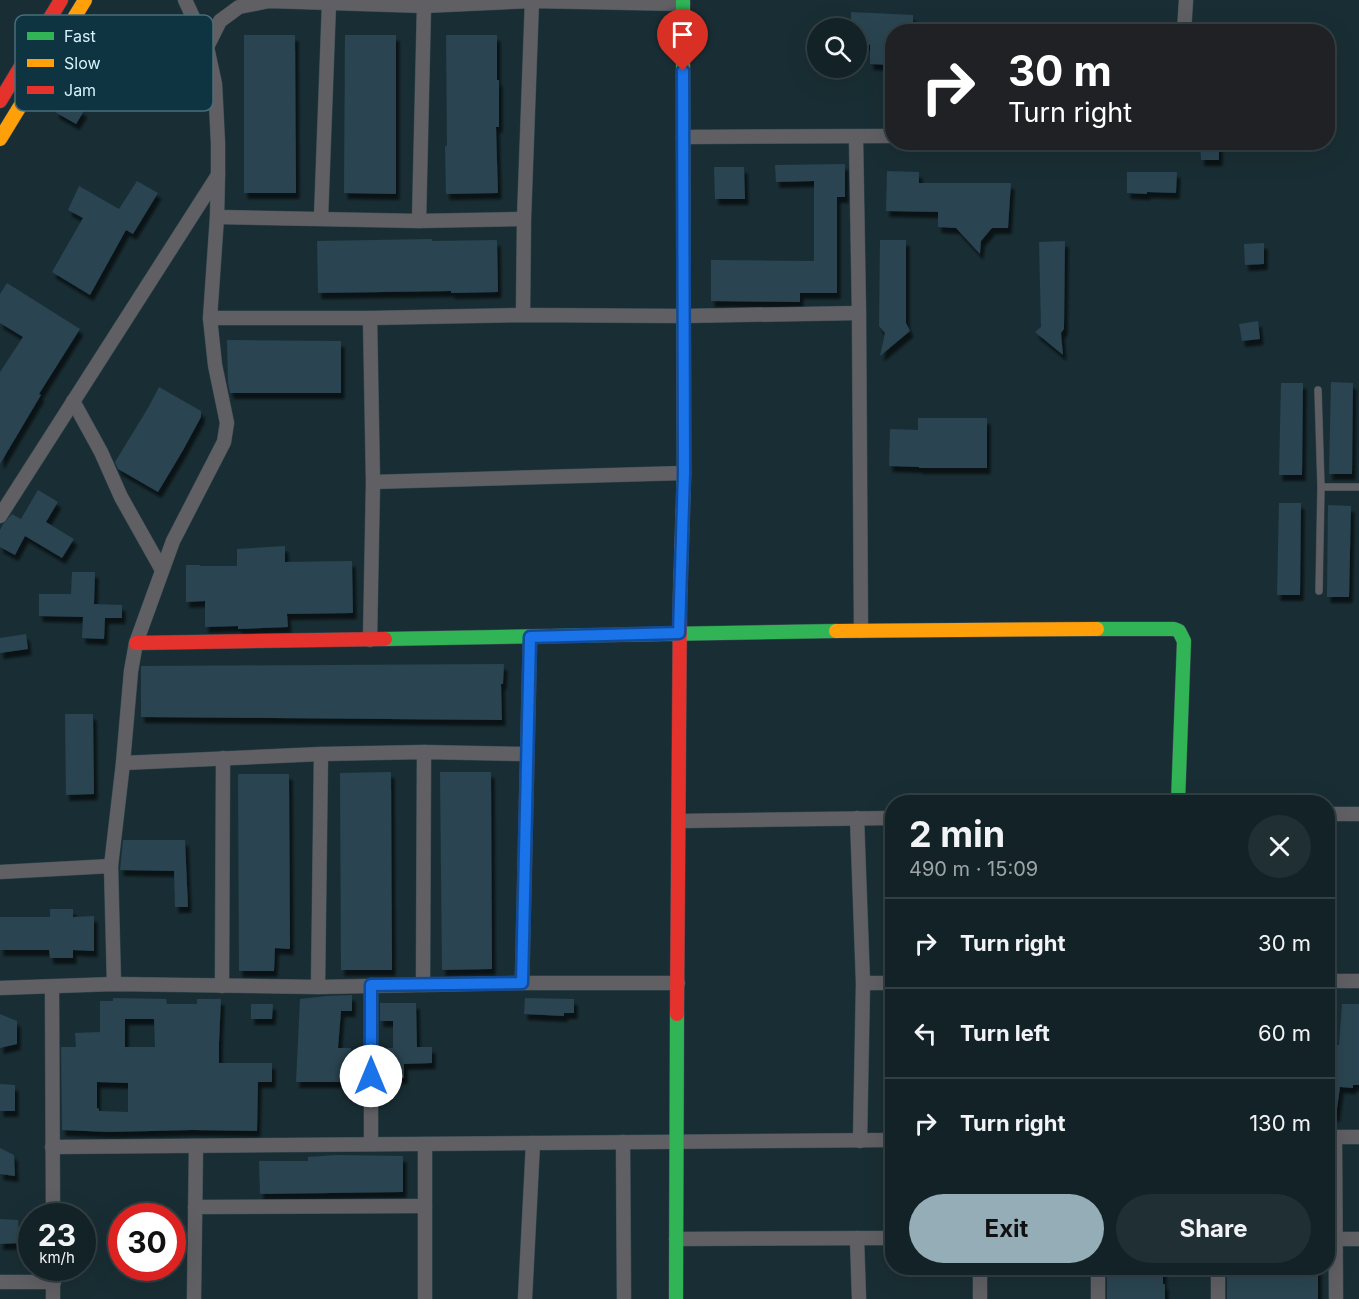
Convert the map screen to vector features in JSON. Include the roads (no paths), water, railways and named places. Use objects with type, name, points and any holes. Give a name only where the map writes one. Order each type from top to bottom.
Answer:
[{"type":"street","points":[[52,15],[61,0]]},
{"type":"street","points":[[75,15],[85,0]]},
{"type":"street","points":[[185,0],[192,15]]},
{"type":"street","points":[[213,35],[220,21],[239,7],[269,1],[424,6],[532,0],[683,2],[684,473],[679,633],[676,1299]]},
{"type":"street","points":[[523,315],[532,0]]},
{"type":"street","points":[[1184,24],[1186,0]]},
{"type":"street","points":[[321,218],[329,3]]},
{"type":"street","points":[[419,220],[424,6]]},
{"type":"street","points":[[114,984],[111,867],[131,671],[136,643],[172,541],[224,442],[226,423],[215,365],[210,318],[218,175],[213,75]]},
{"type":"street","points":[[0,101],[15,76]]},
{"type":"street","points":[[0,139],[6,118],[15,105]]},
{"type":"street","points":[[683,138],[885,136]]},
{"type":"street","points":[[856,137],[861,631]]},
{"type":"street","points":[[0,516],[218,175]]},
{"type":"street","points":[[217,217],[524,219]]},
{"type":"street","points":[[210,318],[859,313]]},
{"type":"street","points":[[370,318],[373,482],[370,640]]},
{"type":"street","points":[[73,401],[101,452],[121,497],[162,570]]},
{"type":"street","points":[[373,482],[684,473]]},
{"type":"street","points":[[136,643],[679,633],[1174,630],[1179,631],[1184,641],[1178,795]]},
{"type":"street","points":[[522,983],[530,637]]},
{"type":"street","points":[[123,763],[321,754],[424,752],[527,754]]},
{"type":"street","points":[[423,985],[424,752]]},
{"type":"street","points":[[318,987],[321,754]]},
{"type":"street","points":[[222,986],[223,758]]},
{"type":"street","points":[[1335,814],[1359,814]]},
{"type":"street","points":[[857,818],[863,983],[860,1140]]},
{"type":"street","points":[[679,821],[885,818]]},
{"type":"street","points":[[0,872],[111,867]]},
{"type":"street","points":[[1335,981],[1359,981]]},
{"type":"street","points":[[0,988],[114,984],[318,987],[678,983]]},
{"type":"street","points":[[863,983],[885,983]]},
{"type":"street","points":[[371,985],[371,1144]]},
{"type":"street","points":[[52,987],[53,1203]]},
{"type":"street","points":[[1335,1137],[1359,1137]]},
{"type":"street","points":[[52,1147],[885,1140]]},
{"type":"street","points":[[623,1142],[624,1299]]},
{"type":"street","points":[[525,1299],[532,1143]]},
{"type":"street","points":[[425,1144],[426,1299]]},
{"type":"street","points":[[194,1299],[196,1146]]},
{"type":"street","points":[[195,1207],[425,1206]]},
{"type":"street","points":[[1335,1219],[1336,1299]]},
{"type":"street","points":[[857,1238],[859,1299]]},
{"type":"street","points":[[676,1239],[885,1238]]},
{"type":"street","points":[[1336,1239],[1359,1239]]},
{"type":"street","points":[[980,1275],[980,1299]]},
{"type":"street","points":[[1098,1275],[1098,1299]]},
{"type":"street","points":[[1218,1275],[1218,1299]]},
{"type":"street","points":[[0,1282],[18,1280]]},
{"type":"street","points":[[53,1299],[54,1281]]},
{"type":"lane","points":[[1318,390],[1321,488],[1319,591]]},
{"type":"lane","points":[[1321,488],[1359,487]]}]
